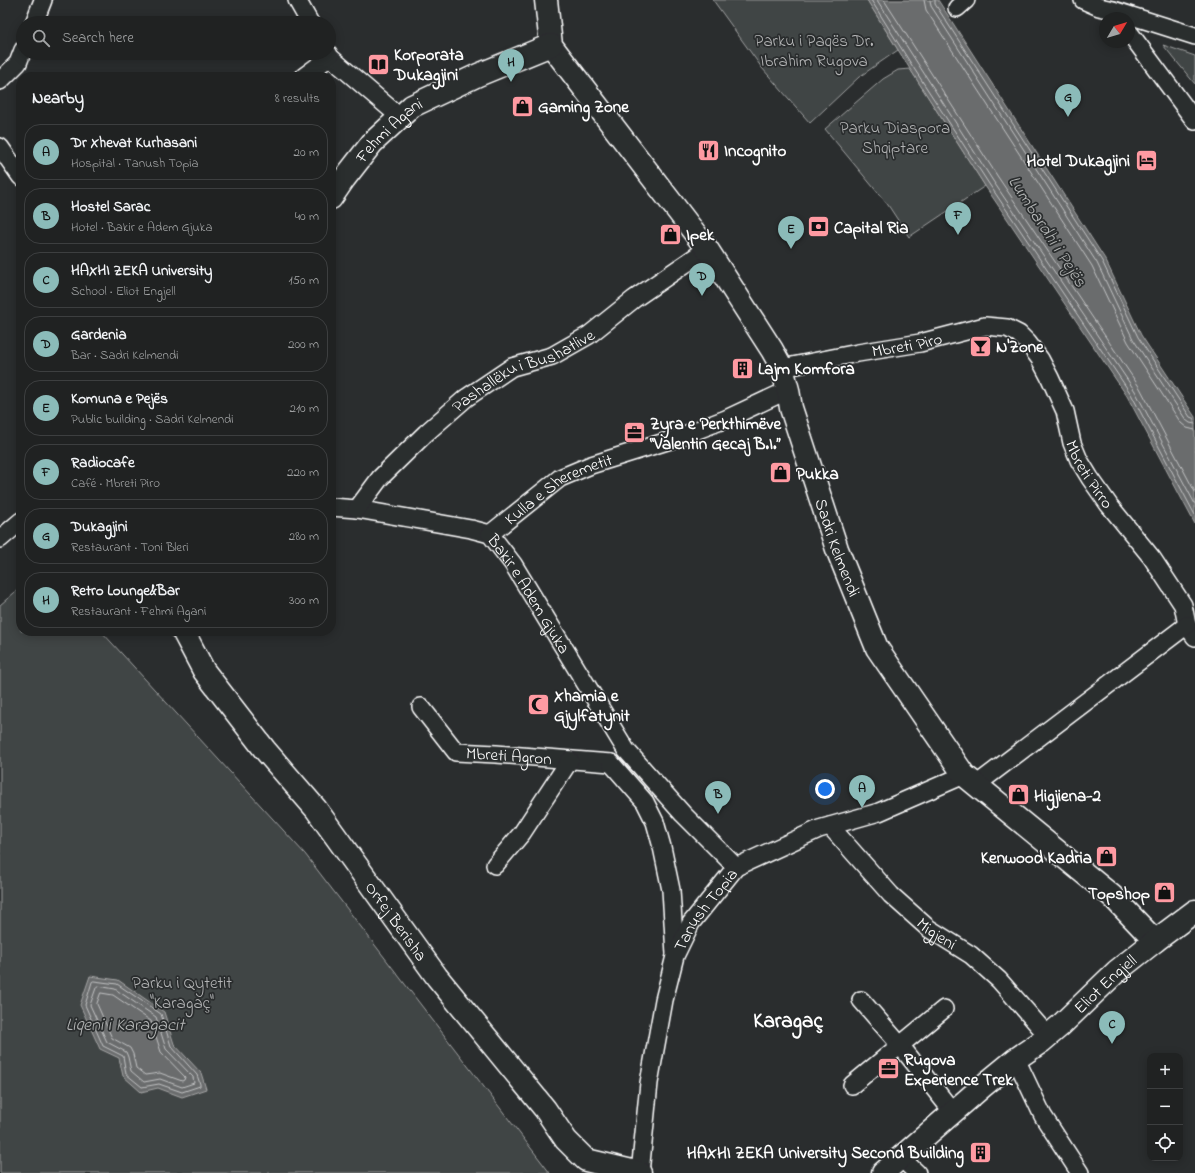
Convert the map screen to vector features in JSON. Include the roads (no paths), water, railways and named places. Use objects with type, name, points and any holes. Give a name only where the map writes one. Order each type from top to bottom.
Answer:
[{"type":"street","points":[[37,16],[43,0]]},
{"type":"street","points":[[297,0],[306,16]]},
{"type":"street","points":[[546,0],[557,53]]},
{"type":"street","points":[[1083,0],[1111,12]]},
{"type":"street","points":[[1135,19],[1195,36]]},
{"type":"street","points":[[1135,40],[1195,121]]},
{"type":"street","name":"Fehmi Agani","points":[[336,191],[372,143],[412,106],[478,75],[557,53]]},
{"type":"street","name":"Sadri Kelmendi","points":[[557,53],[707,249],[782,368],[791,408],[837,549],[877,648],[970,780],[1112,896],[1155,941]]},
{"type":"street","points":[[0,81],[19,60]]},
{"type":"street","points":[[309,72],[323,60]]},
{"type":"street","points":[[335,60],[400,118]]},
{"type":"street","points":[[0,147],[16,170]]},
{"type":"street","name":"Pashallëku i Bushatlive","points":[[357,509],[380,478],[426,432],[466,398],[512,367],[552,356],[589,335],[634,299],[707,249]]},
{"type":"street","name":"Mbreti Piro","points":[[782,368],[858,353],[920,343],[985,326]]},
{"type":"street","name":"Mbreti Pirro","points":[[985,326],[1007,328],[1019,334],[1040,359],[1065,411],[1072,443],[1079,460],[1109,505],[1152,558],[1183,605],[1191,631]]},
{"type":"street","name":"Kulla e Sheremetit","points":[[490,534],[560,478],[591,466],[674,439],[726,419],[788,390]]},
{"type":"street","name":"Bakir e Adem Gjuka","points":[[336,507],[357,509],[471,529],[490,534],[513,564],[626,750],[683,814],[736,867]]},
{"type":"street","points":[[0,539],[16,525]]},
{"type":"street","name":"Tanush Topia","points":[[640,1173],[649,1083],[664,1000],[675,956],[691,923],[736,867],[819,829],[879,812],[970,780],[1191,631]]},
{"type":"street","name":"Orfej Berisha","points":[[186,636],[204,671],[265,750],[316,809],[437,977],[545,1109],[566,1140],[586,1160],[640,1173]]},
{"type":"street","name":"Mbreti Agron","points":[[421,707],[456,752],[611,763]]},
{"type":"street","points":[[626,750],[611,763],[645,802],[654,822],[662,847],[671,890],[675,956]]},
{"type":"street","name":"Mbreti Agron","points":[[495,865],[522,833],[570,760]]},
{"type":"street","points":[[637,792],[651,778]]},
{"type":"street","name":"Migjeni","points":[[830,826],[892,895],[928,928],[971,955],[999,980],[1048,1036]]},
{"type":"street","name":"Eliot Engjell","points":[[882,1173],[901,1158],[952,1111],[1061,1025],[1116,971],[1195,911]]},
{"type":"street","points":[[861,1000],[900,1045],[952,1111]]},
{"type":"street","points":[[852,1085],[944,1009]]},
{"type":"street","points":[[1016,1059],[1043,1116],[1080,1173]]},
{"type":"street","points":[[901,1158],[917,1173]]},
{"type":"water","name":"Lumbardhi i Pejës","points":[[867,0],[938,0],[1105,259],[1141,335],[1195,417],[1195,524],[1127,396],[985,186]]},
{"type":"water","name":"Liqeni i Karagacit","points":[[90,976],[118,980],[164,1012],[174,1044],[201,1073],[206,1089],[182,1097],[158,1088],[141,1092],[123,1076],[119,1058],[100,1049],[80,1005]]},
{"type":"place","name":"Korporata Dukagjini","points":[[378,64]]},
{"type":"place","name":"Retro Lounge&Bar","points":[[511,82]]},
{"type":"place","name":"Gaming Zone","points":[[523,106]]},
{"type":"place","name":"Dukagjini","points":[[1068,117]]},
{"type":"place","name":"Incognito","points":[[709,150]]},
{"type":"place","name":"Hotel Dukagjini","points":[[1146,160]]},
{"type":"place","name":"Capital Ria","points":[[818,227]]},
{"type":"place","name":"Ipek","points":[[670,234]]},
{"type":"place","name":"Radiocafe","points":[[958,235]]},
{"type":"place","name":"Komuna e Pejës","points":[[791,249]]},
{"type":"place","name":"Gardenia","points":[[702,296]]},
{"type":"place","name":"N'Zone","points":[[980,346]]},
{"type":"place","name":"Lajm Komfora","points":[[743,368]]},
{"type":"place","name":"Zyra e Perkthimëve “Valentin Gecaj B.I.”","points":[[634,433]]},
{"type":"place","name":"Pukka","points":[[781,473]]},
{"type":"place","name":"Xhamia e Gjylfatynit","points":[[539,705]]},
{"type":"place","name":"Higjiena-2","points":[[1018,795]]},
{"type":"place","name":"Dr Xhevat Kurhasani","points":[[862,808]]},
{"type":"place","name":"Hostel Sarac","points":[[718,814]]},
{"type":"place","name":"Kenwood Kadria","points":[[1107,857]]},
{"type":"place","name":"Topshop","points":[[1165,893]]},
{"type":"place","name":"HAXHI ZEKA University","points":[[1112,1044]]},
{"type":"place","name":"Rugova Experience Trek","points":[[888,1069]]},
{"type":"place","name":"HAXHI ZEKA University Second Building","points":[[980,1152]]},
{"type":"district","name":"Karagaç","points":[[788,1020]]},
{"type":"park label","name":"Parku i Paqës Dr. Ibrahim Rugova","points":[[814,50]]},
{"type":"park label","name":"Parku Diaspora Shqiptare","points":[[895,137]]},
{"type":"park label","name":"Parku i Qytetit \"Karagaç\"","points":[[182,992]]}]
